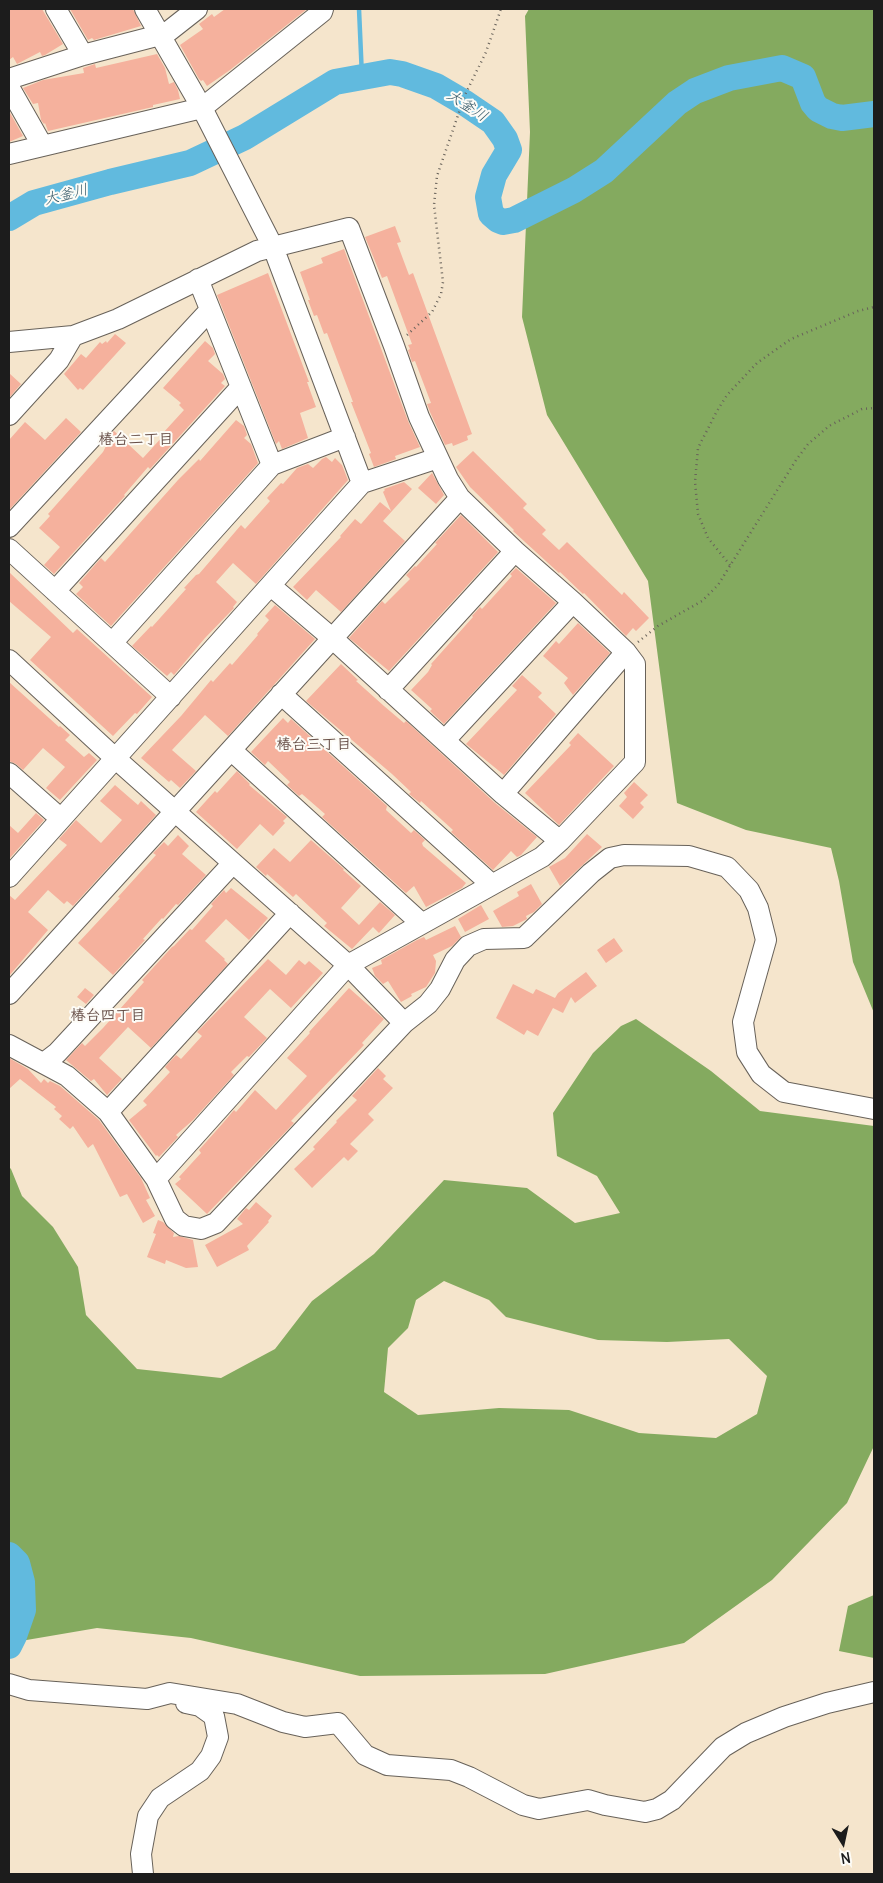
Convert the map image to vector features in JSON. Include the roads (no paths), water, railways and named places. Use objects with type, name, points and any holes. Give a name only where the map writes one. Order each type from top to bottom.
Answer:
[{"type":"street","points":[[56,9],[83,55]]},
{"type":"street","points":[[145,9],[214,130],[273,247],[362,483]]},
{"type":"street","points":[[9,79],[83,55],[160,35],[169,31],[197,9]]},
{"type":"street","points":[[9,154],[202,108],[322,12],[322,9]]},
{"type":"street","points":[[9,87],[42,145]]},
{"type":"street","points":[[9,342],[73,336],[118,319],[257,251],[294,240],[349,228],[419,417],[438,458],[460,498],[626,652],[635,664],[635,762],[560,841],[542,856],[348,965],[156,1179]]},
{"type":"street","points":[[198,279],[272,465]]},
{"type":"street","points":[[9,527],[210,310]]},
{"type":"street","points":[[9,415],[60,360],[73,336]]},
{"type":"street","points":[[55,591],[241,387]]},
{"type":"street","points":[[112,643],[272,465],[345,437]]},
{"type":"street","points":[[9,877],[362,483],[438,458]]},
{"type":"street","points":[[9,994],[460,498]]},
{"type":"street","points":[[9,549],[171,697]]},
{"type":"street","points":[[388,690],[515,551]]},
{"type":"street","points":[[271,586],[332,638],[503,794],[560,841]]},
{"type":"street","points":[[445,740],[573,602]]},
{"type":"street","points":[[503,794],[626,652]]},
{"type":"street","points":[[9,660],[116,759],[348,965],[404,1023]]},
{"type":"street","points":[[281,694],[491,884]]},
{"type":"street","points":[[231,750],[421,923]]},
{"type":"street","points":[[9,773],[61,819]]},
{"type":"street","points":[[9,1045],[67,1076],[108,1112],[156,1179],[176,1218],[184,1226],[200,1229],[216,1223],[404,1023],[428,1004],[440,989],[455,960],[468,946],[484,939],[524,938],[591,873],[610,858],[624,855],[689,856],[727,867],[749,890],[758,908],[766,940],[743,1022],[747,1052],[761,1074],[784,1092],[874,1109]]},
{"type":"street","points":[[44,1064],[57,1054],[233,863]]},
{"type":"street","points":[[108,1112],[290,913]]},
{"type":"street","points":[[9,1684],[29,1690],[179,1701],[200,1706],[214,1716],[218,1737],[211,1756],[200,1771],[160,1798],[148,1816],[142,1854],[143,1874]]},
{"type":"street","points":[[147,1699],[170,1693],[237,1704],[283,1722],[305,1727],[338,1722],[365,1755],[387,1765],[451,1770],[469,1777],[524,1806],[539,1809],[588,1800],[645,1812],[657,1809],[672,1800],[724,1747],[746,1733],[784,1717],[827,1703],[874,1692]]},
{"type":"waterway","points":[[359,9],[362,77]]},
{"type":"waterway","name":"大釜川","points":[[9,218],[34,203],[190,163],[245,137],[335,82],[390,72],[402,74],[436,86],[493,122],[505,139],[509,150],[494,175],[488,197],[491,214],[503,222],[514,220],[574,190],[604,171],[677,103],[695,91],[729,78],[782,68],[803,77],[813,103],[818,109],[832,116],[842,118],[874,114]]},
{"type":"waterway","points":[[9,1555],[17,1563],[22,1582],[23,1610],[9,1646]]},
{"type":"district","name":"椿台二丁目","points":[[136,440]]},
{"type":"district","name":"椿台三丁目","points":[[314,745]]},
{"type":"district","name":"椿台四丁目","points":[[108,1016]]}]
